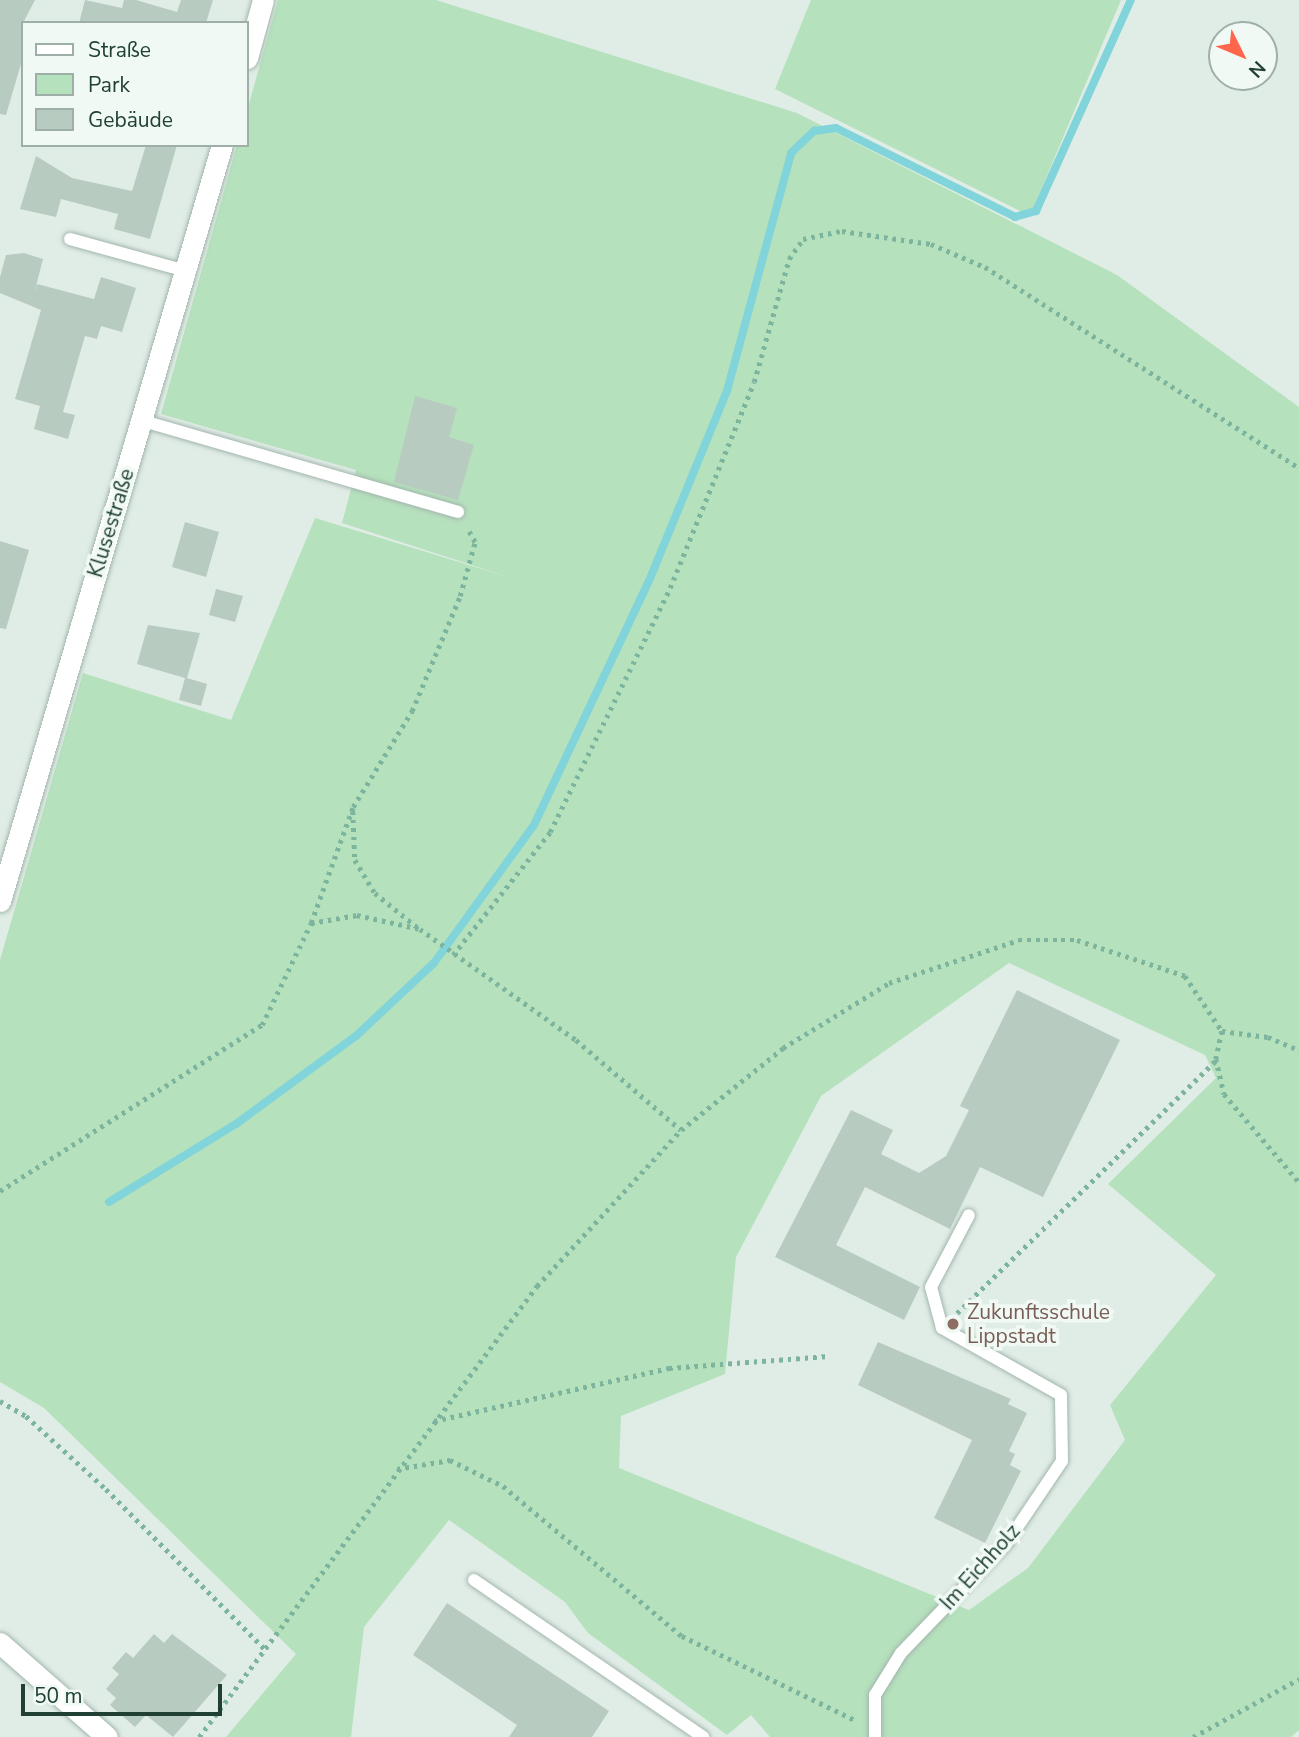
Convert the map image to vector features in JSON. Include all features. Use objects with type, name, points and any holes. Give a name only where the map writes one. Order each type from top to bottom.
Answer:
[{"type":"street","points":[[248,54],[263,0]]},
{"type":"street","name":"Klusestraße","points":[[0,901],[221,147]]},
{"type":"street","points":[[0,1643],[107,1737]]},
{"type":"lane","points":[[70,239],[186,271]]},
{"type":"lane","points":[[143,421],[458,512]]},
{"type":"lane","points":[[942,1328],[931,1286],[969,1215]]},
{"type":"lane","name":"Im Eichholz","points":[[874,1732],[875,1695],[901,1653],[1006,1544],[1062,1461],[1061,1395],[942,1328]]},
{"type":"lane","points":[[474,1580],[703,1737]]},
{"type":"path","points":[[453,954],[550,832],[670,588],[754,382],[789,259],[803,239],[842,231],[931,244],[985,267],[1299,468]]},
{"type":"path","points":[[0,1191],[262,1026],[311,923],[353,807],[412,711],[460,596],[475,542],[458,512]]},
{"type":"path","points":[[353,807],[355,860],[376,893],[453,954],[576,1040],[681,1130]]},
{"type":"path","points":[[311,923],[357,915],[420,929]]},
{"type":"path","points":[[199,1737],[267,1651],[397,1469],[537,1286],[681,1130],[783,1048],[889,983],[1019,940],[1077,940],[1173,970],[1185,976],[1222,1031],[1216,1059],[1224,1094],[1299,1182]]},
{"type":"path","points":[[1222,1031],[1268,1037],[1299,1050]]},
{"type":"path","points":[[942,1328],[1216,1059]]},
{"type":"path","points":[[433,1422],[669,1368],[829,1356]]},
{"type":"path","points":[[0,1401],[106,1489],[267,1651]]},
{"type":"path","points":[[397,1469],[450,1461],[503,1486],[682,1636],[815,1706],[874,1732]]},
{"type":"path","points":[[1193,1737],[1299,1679]]},
{"type":"green space","points":[[278,0],[436,0],[797,113],[1117,275],[1299,407],[1299,1730],[1291,1737],[770,1737],[751,1715],[727,1735],[588,1633],[565,1602],[449,1520],[364,1627],[351,1737],[226,1737],[296,1654],[44,1408],[0,1382],[0,960],[83,673],[231,720],[315,518],[518,580],[342,523],[356,470],[161,414],[236,147],[248,147],[248,107]],"holes":[[[1009,963],[1205,1055],[1216,1078],[1108,1184],[1216,1275],[1110,1405],[1125,1440],[1028,1568],[969,1610],[619,1468],[621,1416],[725,1374],[736,1257],[821,1096]]]},
{"type":"green space","points":[[811,0],[1121,0],[1030,216],[775,89]]},
{"type":"building","points":[[0,0],[35,0],[24,21],[21,21],[21,64],[6,115],[0,114]]},
{"type":"building","points":[[85,0],[122,8],[124,0],[136,0],[177,12],[181,0],[213,0],[207,21],[80,21]]},
{"type":"building","points":[[145,147],[176,147],[150,239],[114,229],[118,214],[61,199],[56,217],[20,209],[36,156],[72,178],[132,191]]},
{"type":"building","points":[[24,253],[43,259],[34,294],[37,284],[94,299],[101,277],[136,288],[122,332],[101,326],[97,339],[85,336],[63,412],[75,415],[68,439],[34,429],[40,406],[15,399],[41,310],[0,293],[0,277],[6,255]]},
{"type":"building","points":[[415,396],[457,408],[449,437],[474,445],[458,500],[394,482]]},
{"type":"building","points":[[185,522],[219,532],[206,577],[172,567]]},
{"type":"building","points":[[0,541],[29,550],[6,629],[0,628]]},
{"type":"building","points":[[216,589],[243,596],[235,622],[209,615]]},
{"type":"building","points":[[148,625],[200,633],[187,678],[207,684],[201,706],[179,700],[185,678],[137,664]]},
{"type":"building","points":[[1017,990],[1120,1040],[1043,1197],[980,1167],[950,1229],[865,1187],[836,1245],[920,1287],[904,1320],[775,1257],[851,1110],[893,1130],[881,1154],[919,1173],[946,1156],[969,1110],[960,1106]]},
{"type":"building","points":[[878,1342],[1011,1399],[1008,1404],[1027,1413],[1009,1451],[1015,1454],[1010,1465],[1021,1471],[985,1543],[934,1518],[972,1440],[858,1385]]},
{"type":"building","points":[[447,1603],[609,1711],[592,1737],[509,1737],[517,1725],[413,1655]]},
{"type":"building","points":[[154,1634],[164,1643],[172,1634],[227,1675],[173,1737],[146,1715],[135,1727],[110,1705],[116,1698],[106,1689],[119,1674],[112,1668],[126,1652],[133,1658]]},
{"type":"waterway","points":[[109,1202],[236,1124],[357,1035],[434,963],[534,825],[649,581],[727,391],[791,153],[814,131],[836,128],[1015,217],[1036,211],[1131,0]]},
{"type":"place","name":"Zukunftsschule Lippstadt","points":[[953,1324]]}]
